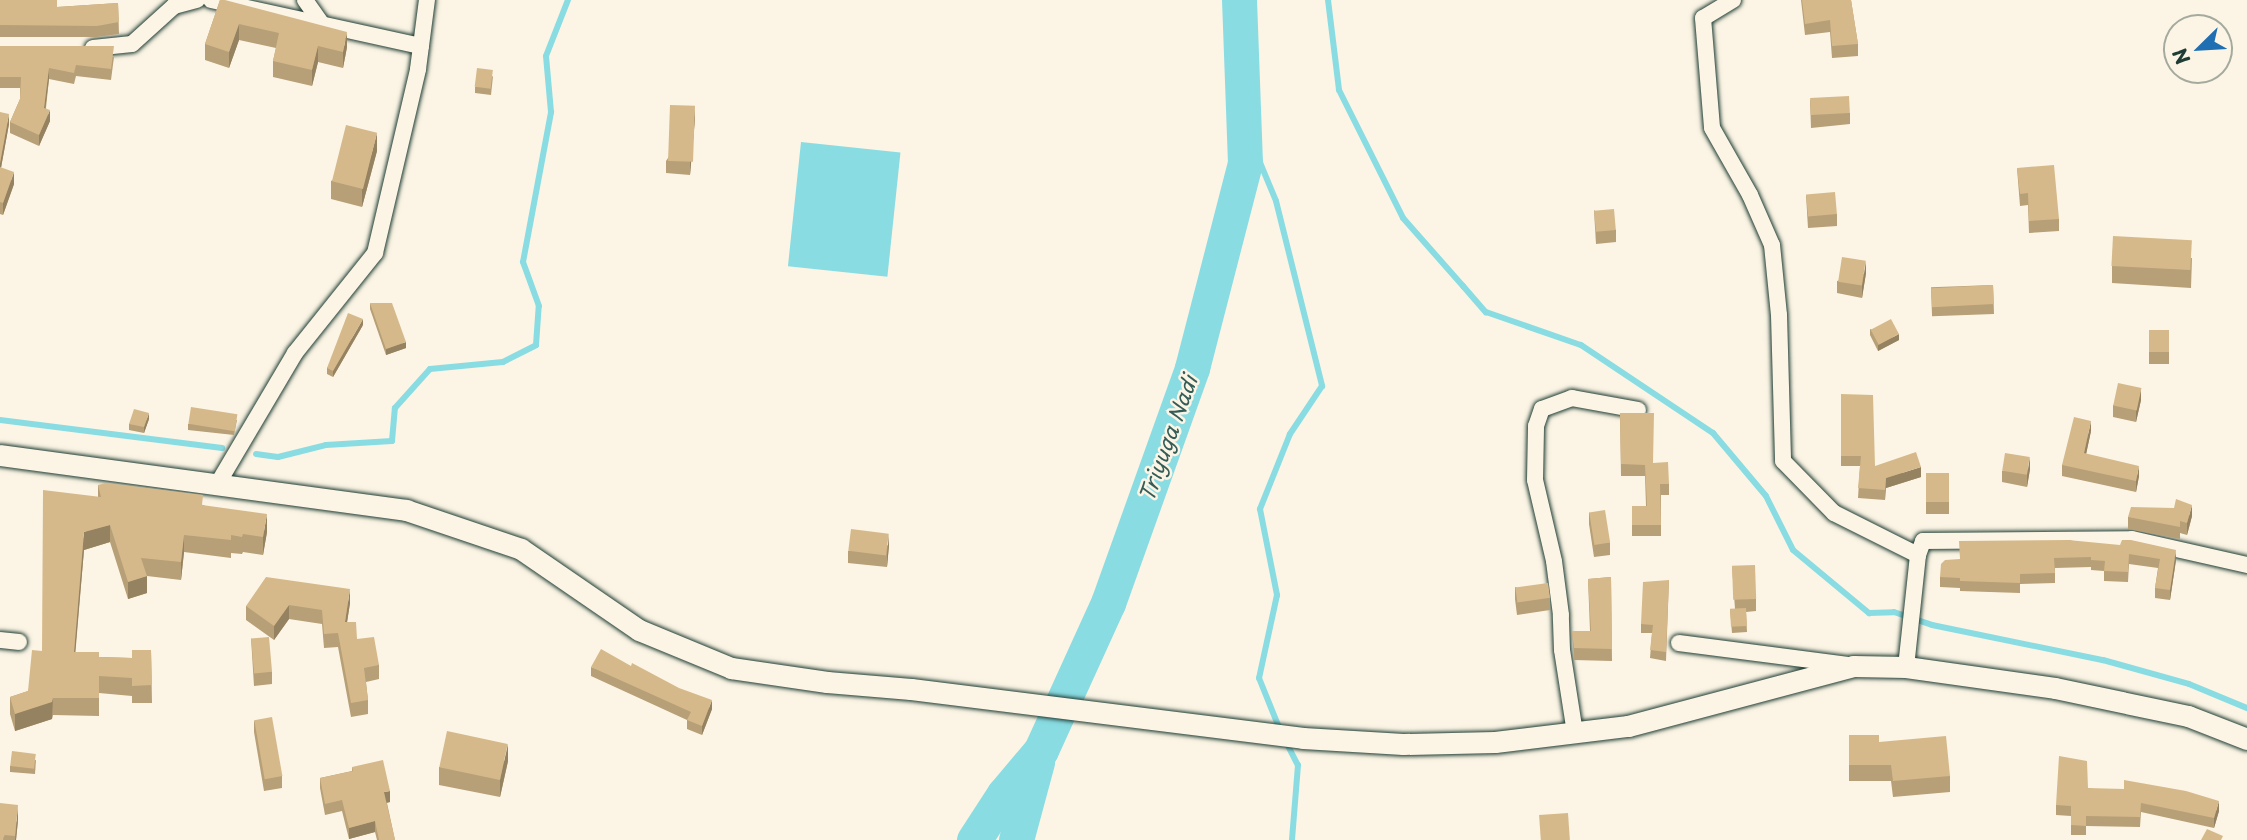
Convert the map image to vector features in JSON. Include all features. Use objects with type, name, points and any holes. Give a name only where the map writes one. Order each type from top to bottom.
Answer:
[{"type":"main road","points":[[0,456],[406,510],[522,549],[639,630],[731,668],[827,682],[911,689],[1303,738],[1403,744],[1481,743],[1628,726],[1853,666],[1906,667],[2055,688],[2188,716],[2247,739]]},
{"type":"street","points":[[70,48],[132,44],[174,6],[197,0]]},
{"type":"street","points":[[211,0],[421,46]]},
{"type":"street","points":[[305,0],[321,23]]},
{"type":"street","points":[[217,485],[295,353],[375,253],[421,46],[427,0]]},
{"type":"street","points":[[1734,0],[1703,18],[1712,128],[1750,195],[1772,245],[1779,315],[1783,461],[1834,513],[1918,555]]},
{"type":"street","points":[[1574,733],[1562,650],[1561,615],[1554,561],[1535,480],[1536,426],[1542,409],[1572,398],[1639,410]]},
{"type":"street","points":[[1906,667],[1918,555],[1923,541],[2132,539],[2247,565]]},
{"type":"street","points":[[0,640],[19,642]]},
{"type":"street","points":[[1679,643],[1853,666]]},
{"type":"water","points":[[801,142],[900,152],[887,277],[788,266]]},
{"type":"building","points":[[0,0],[57,0],[57,7],[118,3],[119,22],[97,26],[0,25]]},
{"type":"building","points":[[220,0],[347,32],[343,52],[318,46],[312,70],[273,61],[279,33],[239,24],[229,52],[205,44]]},
{"type":"building","points":[[1802,0],[1851,0],[1858,44],[1832,46],[1830,20],[1805,24]]},
{"type":"building","points":[[0,46],[114,46],[111,69],[76,65],[74,73],[49,68],[44,108],[50,110],[39,135],[10,122],[20,99],[21,77],[0,77]]},
{"type":"building","points":[[477,68],[493,70],[491,89],[475,87]]},
{"type":"building","points":[[1849,96],[1850,113],[1811,115],[1810,98]]},
{"type":"building","points":[[670,105],[695,106],[693,162],[668,161]]},
{"type":"building","points":[[0,112],[9,114],[0,163]]},
{"type":"building","points":[[346,125],[377,133],[363,189],[332,181]]},
{"type":"building","points":[[2054,165],[2059,219],[2029,221],[2028,193],[2020,194],[2017,168]]},
{"type":"building","points":[[0,167],[14,172],[3,203],[0,202]]},
{"type":"building","points":[[1835,192],[1837,214],[1808,216],[1806,195]]},
{"type":"building","points":[[1614,209],[1616,230],[1596,232],[1594,211]]},
{"type":"building","points":[[2113,236],[2192,240],[2190,270],[2111,266]]},
{"type":"building","points":[[1842,257],[1866,261],[1862,285],[1838,282]]},
{"type":"building","points":[[1993,285],[1994,304],[1932,307],[1931,288]]},
{"type":"building","points":[[370,303],[392,303],[406,342],[386,349]]},
{"type":"building","points":[[348,313],[363,319],[333,371],[327,368]]},
{"type":"building","points":[[1891,319],[1899,334],[1879,345],[1871,330]]},
{"type":"building","points":[[2149,330],[2169,330],[2169,352],[2149,352]]},
{"type":"building","points":[[2118,383],[2141,388],[2137,410],[2113,405]]},
{"type":"building","points":[[1841,394],[1873,395],[1875,466],[1916,452],[1921,467],[1886,478],[1885,490],[1858,488],[1861,456],[1841,456]]},
{"type":"building","points":[[191,407],[237,414],[235,431],[188,424]]},
{"type":"building","points":[[134,409],[149,413],[144,427],[129,424]]},
{"type":"building","points":[[1620,413],[1654,413],[1653,463],[1668,462],[1669,484],[1660,484],[1661,525],[1632,525],[1632,506],[1647,506],[1645,465],[1621,464]]},
{"type":"building","points":[[2074,417],[2091,421],[2084,453],[2139,466],[2136,481],[2062,465]]},
{"type":"building","points":[[2005,453],[2030,457],[2027,475],[2002,471]]},
{"type":"building","points":[[1926,473],[1949,473],[1949,502],[1926,502]]},
{"type":"building","points":[[106,483],[203,495],[202,505],[267,514],[263,537],[231,535],[231,540],[184,535],[181,562],[141,558],[147,576],[128,582],[110,525],[84,532],[74,652],[99,652],[99,657],[132,658],[132,650],[151,650],[152,685],[132,686],[132,678],[99,676],[99,698],[53,698],[52,702],[15,714],[10,697],[28,691],[32,650],[42,651],[43,490],[101,497],[98,485]]},
{"type":"building","points":[[2176,499],[2192,505],[2187,523],[2180,521],[2180,527],[2128,517],[2131,507],[2174,508]]},
{"type":"building","points":[[1605,510],[1610,543],[1594,545],[1589,513]]},
{"type":"building","points":[[851,529],[889,534],[886,555],[848,551]]},
{"type":"building","points":[[2068,540],[2120,545],[2122,540],[2131,540],[2176,550],[2170,590],[2155,588],[2160,559],[2129,554],[2128,572],[2104,571],[2105,561],[2091,560],[2091,557],[2054,558],[2055,573],[2020,574],[2020,583],[1960,581],[1960,578],[1940,577],[1941,564],[1945,560],[1960,559],[1959,541]]},
{"type":"building","points":[[1755,565],[1756,599],[1733,600],[1732,566]]},
{"type":"building","points":[[266,577],[350,589],[345,622],[356,622],[357,639],[374,637],[379,665],[364,668],[368,700],[351,703],[338,633],[324,634],[322,610],[289,605],[274,626],[246,606]]},
{"type":"building","points":[[1611,577],[1612,649],[1574,648],[1572,631],[1591,631],[1588,579]]},
{"type":"building","points":[[1669,580],[1666,652],[1650,650],[1653,625],[1641,624],[1643,582]]},
{"type":"building","points":[[1548,583],[1550,598],[1517,602],[1515,588]]},
{"type":"building","points":[[1746,608],[1747,626],[1731,627],[1730,609]]},
{"type":"building","points":[[269,637],[272,672],[254,673],[251,639]]},
{"type":"building","points":[[601,649],[631,666],[632,663],[679,688],[712,700],[702,726],[687,720],[691,712],[591,667]]},
{"type":"building","points":[[272,717],[282,776],[265,779],[254,720]]},
{"type":"building","points":[[447,731],[508,744],[500,780],[439,767]]},
{"type":"building","points":[[1849,735],[1879,735],[1879,742],[1946,736],[1950,776],[1893,781],[1891,765],[1849,765]]},
{"type":"building","points":[[12,751],[36,754],[34,769],[10,766]]},
{"type":"building","points":[[2059,756],[2087,761],[2088,788],[2124,789],[2124,780],[2186,791],[2219,801],[2214,818],[2141,803],[2140,817],[2086,816],[2086,826],[2071,825],[2071,806],[2056,805]]},
{"type":"building","points":[[383,760],[390,791],[384,792],[395,840],[379,840],[375,821],[349,828],[342,800],[325,804],[320,778],[353,771],[352,767]]},
{"type":"building","points":[[0,803],[18,805],[15,836],[4,835],[3,840],[0,840]]},
{"type":"building","points":[[1568,813],[1570,840],[1541,840],[1539,815]]},
{"type":"building","points":[[2207,829],[2223,836],[2221,840],[2201,840]]},
{"type":"waterway","points":[[256,454],[278,457],[326,445],[392,441],[395,408],[430,369],[503,362],[536,345],[539,306],[523,262],[551,112],[546,56],[568,0]]},
{"type":"waterway","name":"Triyuga Nadi","points":[[974,840],[1004,794],[1041,750],[1108,603],[1192,368],[1245,163],[1239,0]]},
{"type":"waterway","points":[[1328,0],[1339,90],[1403,218],[1463,286],[1486,312],[1581,345],[1713,433],[1766,496],[1793,550],[1869,613],[1894,612],[1932,625],[2103,660],[2189,684],[2247,708]]},
{"type":"waterway","points":[[1244,124],[1276,201],[1322,386],[1290,434],[1260,509],[1277,595],[1259,678],[1280,730]]},
{"type":"waterway","points":[[0,420],[222,448]]},
{"type":"waterway","points":[[1285,740],[1298,765],[1292,840]]},
{"type":"waterway","points":[[1016,840],[1037,762]]}]
